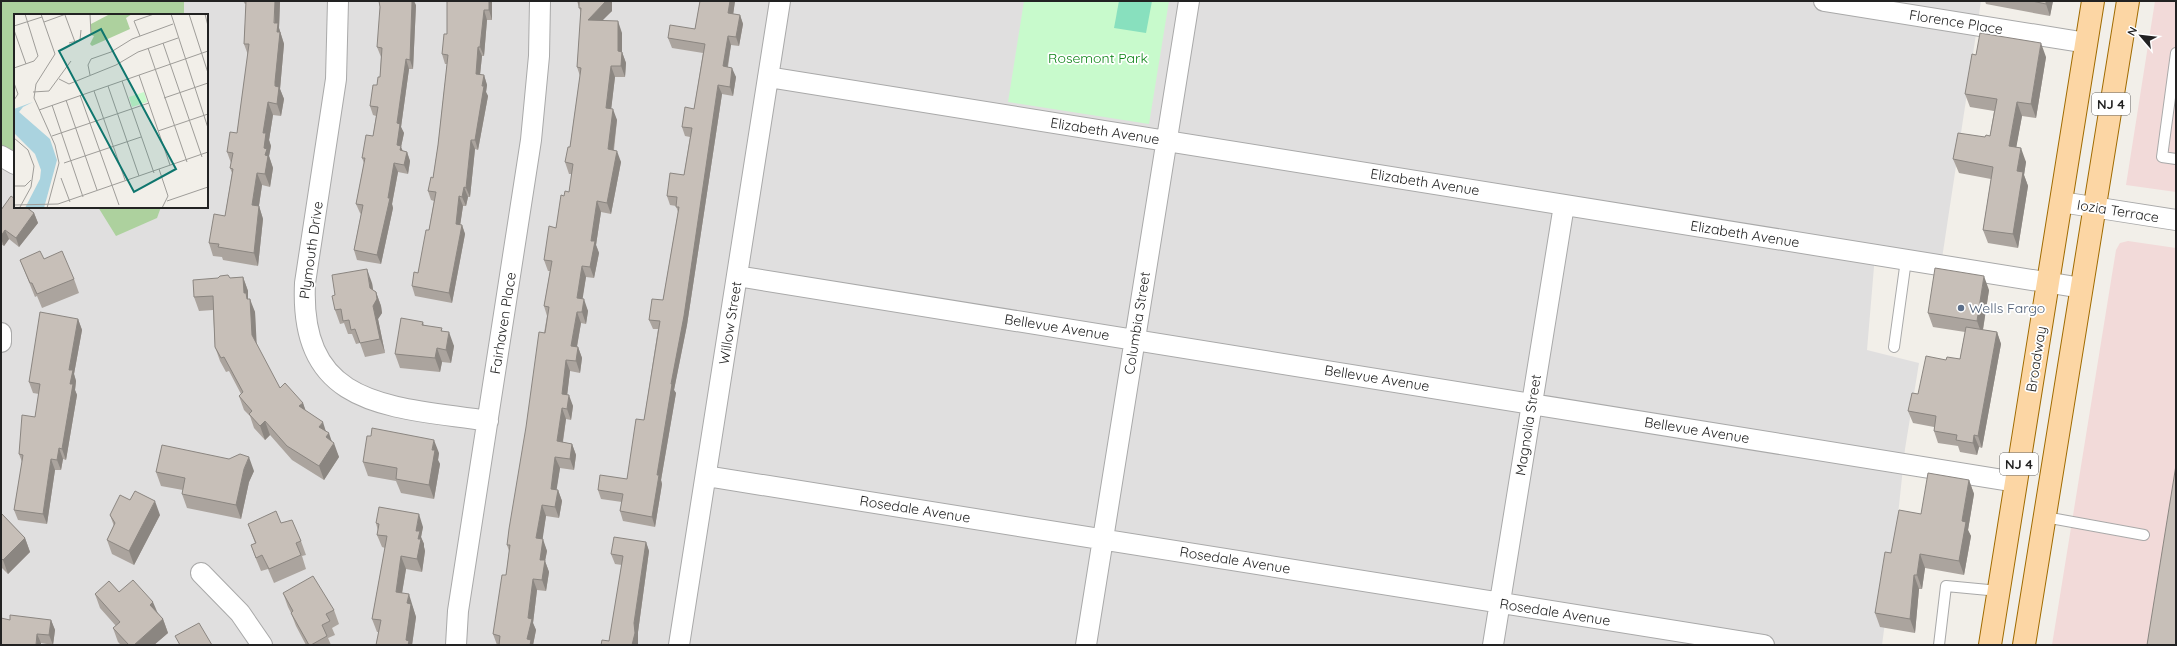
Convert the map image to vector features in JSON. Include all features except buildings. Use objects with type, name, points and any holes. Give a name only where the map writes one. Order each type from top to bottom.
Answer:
[{"type":"main road","name":"Broadway","points":[[1990,645],[2093,1]]},
{"type":"main road","name":"NJ 4","points":[[2024,645],[2128,1]]},
{"type":"street","name":"Plymouth Drive","points":[[338,1],[336,78],[305,283],[304,307],[306,329],[314,349],[324,367],[339,382],[354,393],[389,406],[488,420]]},
{"type":"street","name":"Fairhaven Place","points":[[456,645],[458,611],[536,98],[540,1]]},
{"type":"street","name":"Willow Street","points":[[679,645],[780,1]]},
{"type":"street","name":"Columbia Street","points":[[1086,645],[1189,1]]},
{"type":"street","name":"Florence Place","points":[[1824,1],[2087,43]]},
{"type":"street","name":"Elizabeth Avenue","points":[[768,77],[2082,288]]},
{"type":"street","points":[[1,156],[14,163]]},
{"type":"street","name":"Iozia Terrace","points":[[2061,202],[2176,220]]},
{"type":"street","name":"Magnolia Street","points":[[1493,645],[1564,205]]},
{"type":"street","name":"Bellevue Avenue","points":[[737,276],[2016,482]]},
{"type":"street","points":[[1,333],[1,342]]},
{"type":"street","name":"Rosedale Avenue","points":[[706,476],[1764,645]]},
{"type":"street","points":[[202,573],[240,613],[262,645]]},
{"type":"lane","points":[[2176,53],[2162,157],[2176,159]]},
{"type":"lane","points":[[1894,347],[1906,260]]},
{"type":"lane","points":[[2045,517],[2144,535]]},
{"type":"lane","points":[[1939,645],[1946,586],[1998,591]]},
{"type":"shaded area","points":[[1,1],[1981,1],[1941,265],[1875,255],[1867,350],[1919,363],[1905,449],[1893,562],[1882,645],[1,645]]},
{"type":"shaded area","points":[[2155,1],[2176,1],[2176,192],[2126,185]]},
{"type":"shaded area","points":[[2128,241],[2176,248],[2176,645],[2052,645],[2116,250],[2120,243]]},
{"type":"green space","points":[[1,1],[184,1],[184,14],[14,14],[14,163],[1,156]]},
{"type":"green space","name":"Rosemont Park","points":[[1024,1],[1169,1],[1149,124],[1008,102]]},
{"type":"green space","points":[[1119,1],[1152,1],[1146,33],[1114,28]]},
{"type":"green space","points":[[99,208],[161,208],[157,218],[116,236]]},
{"type":"place","name":"Wells Fargo","points":[[1961,308]]}]
